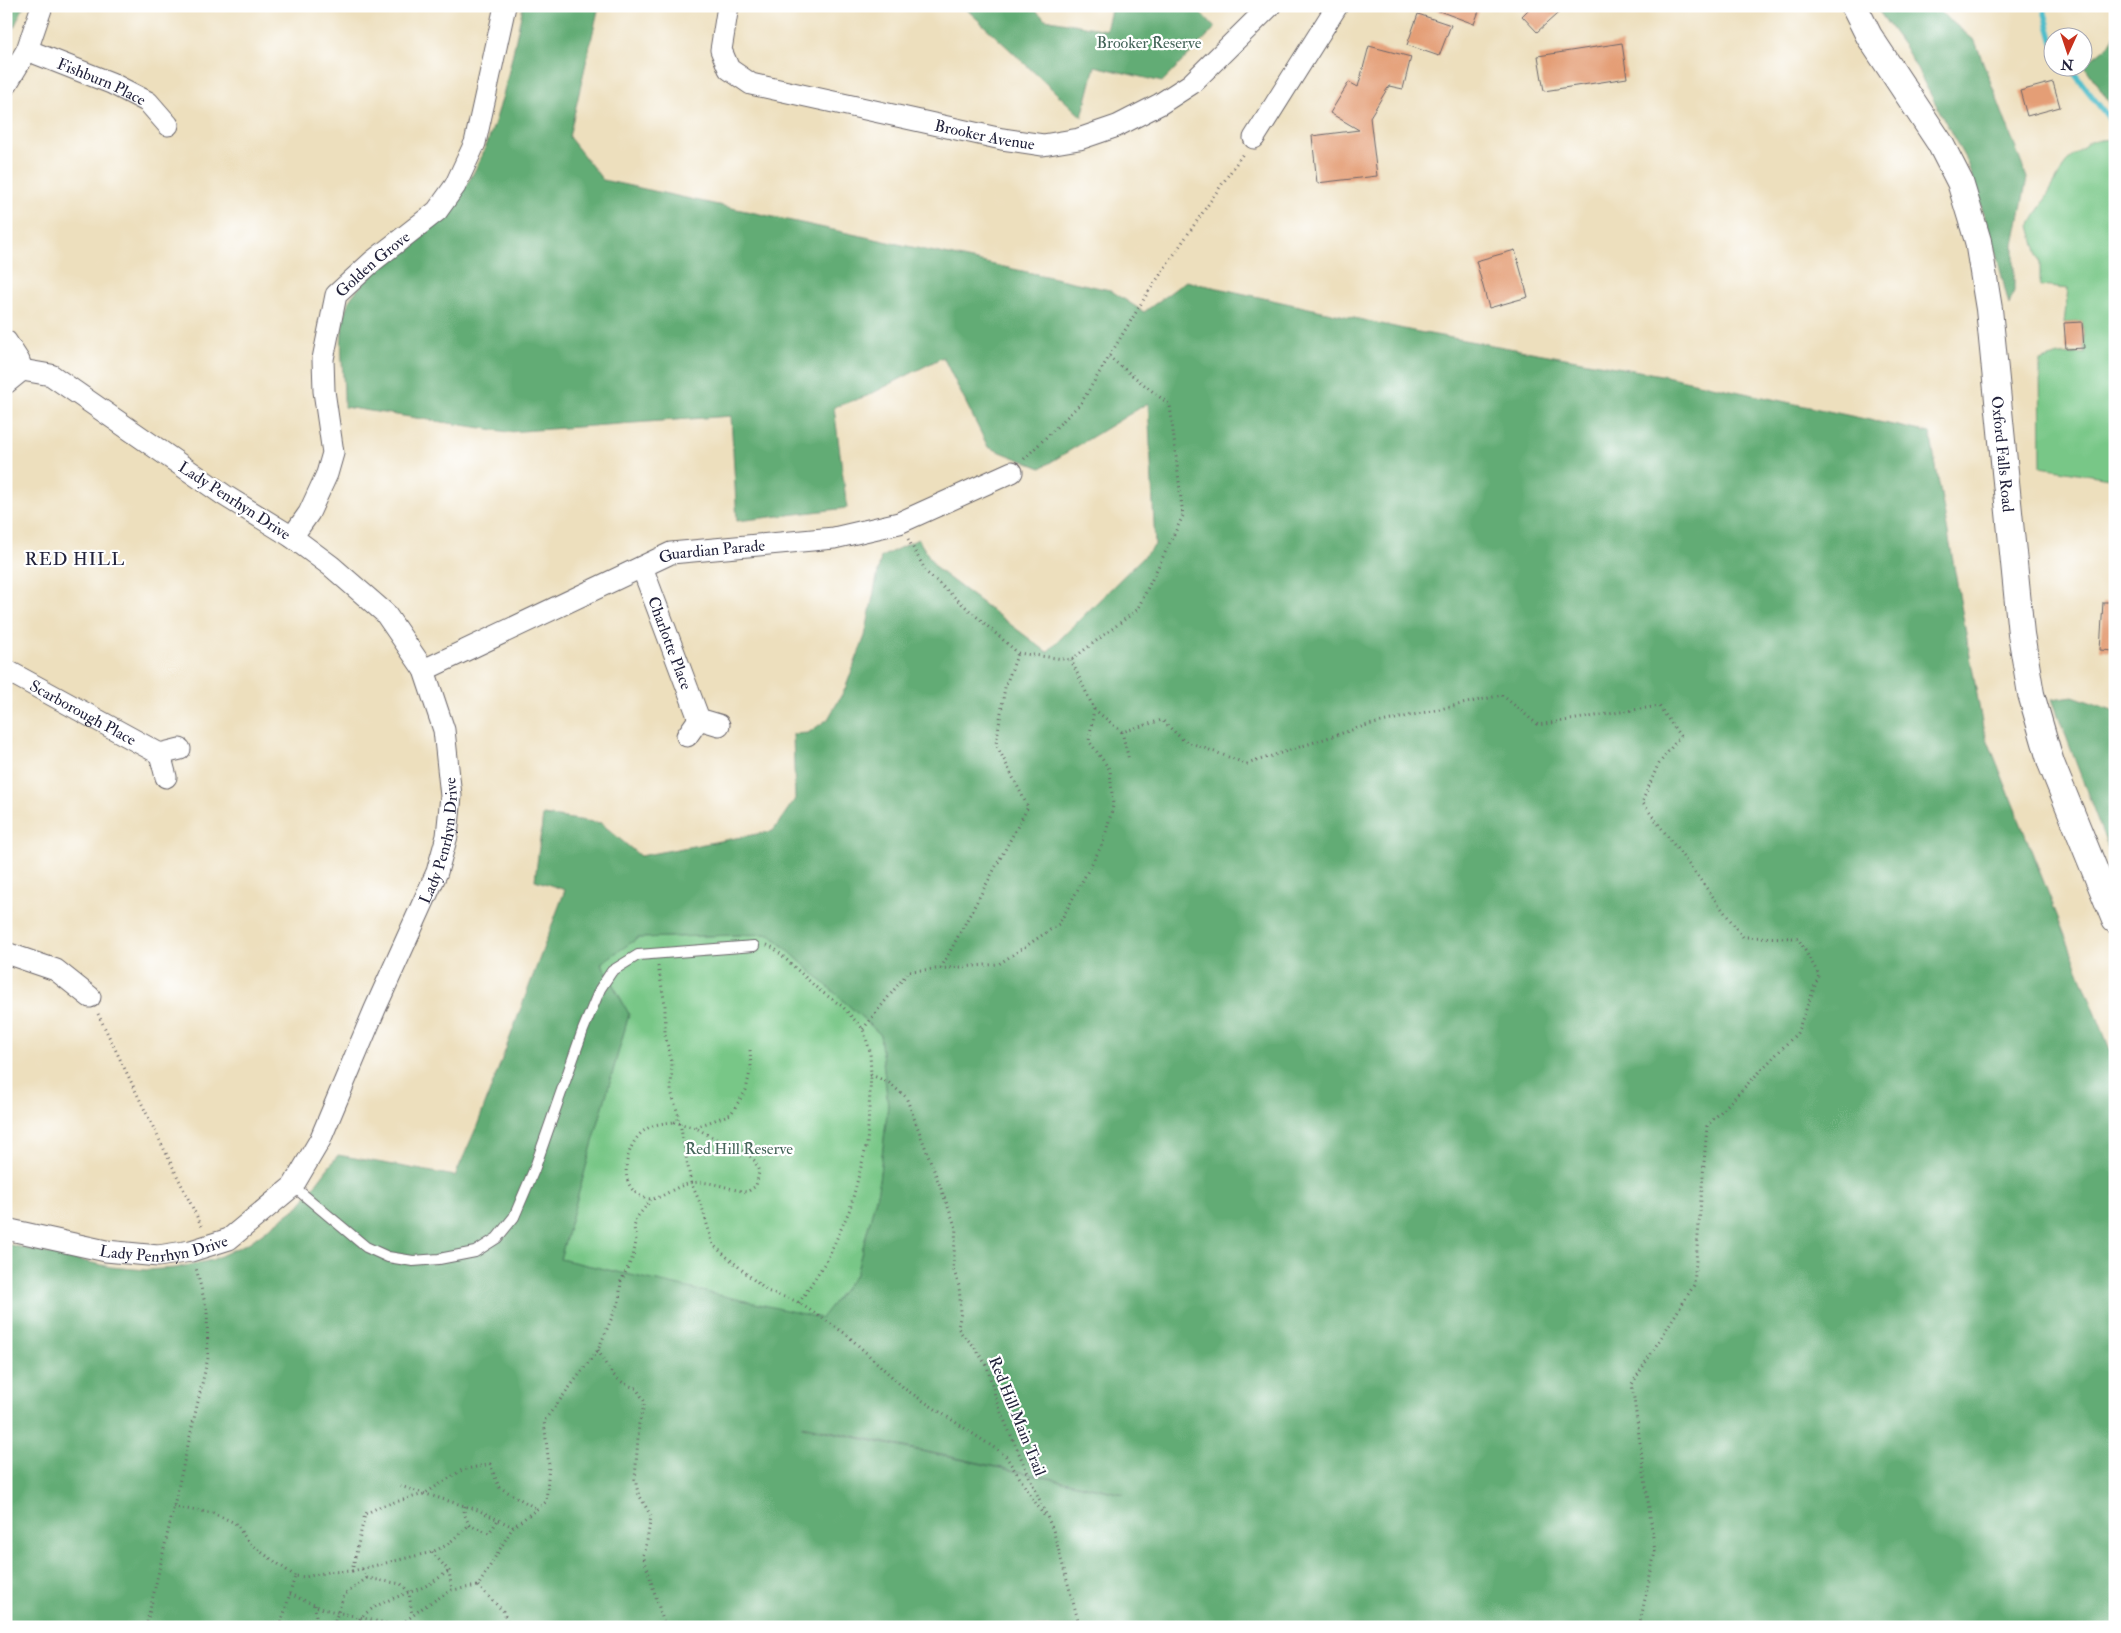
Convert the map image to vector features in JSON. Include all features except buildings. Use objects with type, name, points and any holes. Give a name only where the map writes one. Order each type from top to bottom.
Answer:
[{"type":"street","points":[[6,85],[27,50],[42,6]]},
{"type":"street","name":"Golden Grove","points":[[292,537],[309,513],[327,474],[333,453],[324,391],[323,359],[336,295],[373,261],[437,211],[455,186],[475,144],[505,6]]},
{"type":"street","name":"Brooker Avenue","points":[[728,6],[721,50],[729,69],[751,84],[1002,139],[1042,145],[1079,139],[1109,128],[1160,104],[1191,84],[1270,6]]},
{"type":"street","points":[[1254,138],[1337,6]]},
{"type":"street","name":"Oxford Falls Road","points":[[1854,6],[1869,36],[1940,143],[1960,182],[1978,241],[1989,309],[2021,634],[2031,694],[2051,763],[2115,920]]},
{"type":"street","name":"Fishburn Place","points":[[27,50],[111,83],[141,98],[148,102],[168,125]]},
{"type":"street","points":[[6,341],[14,376]]},
{"type":"street","name":"Lady Penrhyn Drive","points":[[6,1229],[106,1251],[158,1256],[201,1248],[229,1239],[293,1186],[320,1140],[375,1009],[437,872],[448,836],[451,796],[444,730],[424,670],[385,613],[331,566],[292,537],[224,495],[51,375],[14,376]]},
{"type":"street","name":"Guardian Parade","points":[[424,670],[671,553],[834,538],[899,523],[1012,472]]},
{"type":"street","name":"Charlotte Place","points":[[642,566],[702,726]]},
{"type":"street","name":"Scarborough Place","points":[[6,670],[160,754]]},
{"type":"street","points":[[166,777],[160,754],[180,749]]},
{"type":"street","points":[[6,953],[56,970],[90,997]]},
{"type":"lane","points":[[293,1186],[366,1247],[388,1256],[413,1261],[439,1259],[475,1252],[497,1238],[514,1217],[534,1170],[583,1030],[600,989],[612,971],[638,956],[754,946]]},
{"type":"path","points":[[1012,472],[1080,403],[1147,294],[1254,138]]},
{"type":"path","points":[[899,523],[927,574],[1018,654],[1071,660],[1137,610],[1184,516],[1170,405],[1109,357]]},
{"type":"path","points":[[940,968],[1028,807],[996,744],[1005,687],[1018,654]]},
{"type":"path","points":[[1071,660],[1094,709],[1122,732],[1129,760]]},
{"type":"path","points":[[1122,732],[1162,720],[1184,740],[1247,764],[1364,726],[1502,694],[1538,725],[1660,706],[1680,736],[1658,765],[1642,802],[1743,938],[1798,938],[1811,960],[1819,975],[1797,1033],[1707,1126],[1694,1285],[1632,1384],[1655,1552],[1638,1627]]},
{"type":"path","points":[[863,1029],[909,971],[999,964],[1059,924],[1103,843],[1113,806],[1110,770],[1089,741],[1094,709]]},
{"type":"path","points":[[754,946],[767,945],[774,948],[819,990],[842,1006],[863,1029],[870,1052],[871,1075],[867,1144],[850,1209],[828,1258],[799,1303]]},
{"type":"path","points":[[658,953],[665,1004],[665,1035],[672,1064],[671,1091],[678,1114],[691,1183],[702,1207],[713,1245],[768,1291],[799,1303],[846,1334],[905,1389],[1005,1455],[1053,1530]]},
{"type":"path","points":[[90,997],[201,1248],[207,1311],[208,1358],[146,1627]]},
{"type":"path","points":[[696,1128],[730,1114],[746,1090],[751,1067],[750,1050]]},
{"type":"path","name":"Red Hill Main Trail","points":[[871,1075],[888,1082],[906,1097],[956,1228],[953,1268],[959,1286],[961,1312],[958,1328],[974,1345],[986,1366],[998,1406],[1053,1530],[1080,1627]]},
{"type":"path","points":[[679,1123],[696,1128],[721,1142],[740,1147],[755,1161],[759,1172],[756,1186],[747,1192],[732,1190],[718,1184],[691,1183],[684,1184],[663,1197],[651,1200],[636,1194],[628,1185],[625,1174],[628,1156],[636,1140],[644,1130],[659,1124],[679,1123]]},
{"type":"path","points":[[478,1586],[513,1527],[546,1502],[549,1466],[544,1421],[598,1350],[619,1301],[622,1281],[633,1257],[636,1241],[634,1227],[638,1216],[651,1200]]},
{"type":"path","points":[[598,1350],[609,1371],[624,1385],[636,1388],[645,1402],[639,1424],[635,1479],[638,1493],[651,1516],[643,1555],[665,1627]]},
{"type":"path","points":[[352,1571],[365,1514],[381,1506],[424,1494],[462,1470],[490,1464],[499,1487],[537,1508]]},
{"type":"path","points":[[400,1486],[466,1506],[513,1527]]},
{"type":"path","points":[[466,1506],[464,1513],[469,1525],[489,1533],[498,1520]]},
{"type":"path","points":[[174,1507],[213,1513],[236,1523],[250,1544],[294,1576],[305,1577],[328,1572],[352,1571],[432,1552],[447,1545],[469,1525]]},
{"type":"path","points":[[432,1552],[449,1571],[452,1590]]},
{"type":"path","points":[[362,1569],[367,1578]]},
{"type":"path","points":[[353,1627],[369,1609],[423,1587],[449,1571]]},
{"type":"path","points":[[282,1627],[281,1624],[294,1576]]},
{"type":"path","points":[[334,1621],[344,1594],[367,1578],[401,1584],[409,1592],[412,1616]]},
{"type":"path","points":[[398,1626],[452,1590],[478,1586]]},
{"type":"path","points":[[478,1586],[503,1612],[510,1627]]},
{"type":"path","points":[[290,1594],[315,1605],[338,1612],[398,1626],[418,1627]]},
{"type":"path","points":[[315,1605],[316,1617]]},
{"type":"green space","points":[[6,6],[24,6],[6,44]]},
{"type":"green space","points":[[523,6],[599,6],[569,137],[603,180],[1110,290],[1144,312],[1186,281],[1413,331],[1661,375],[1930,433],[1983,728],[2115,1062],[2115,1627],[6,1627],[6,1244],[111,1267],[146,1270],[176,1268],[212,1260],[250,1242],[299,1206],[338,1155],[455,1176],[477,1126],[565,890],[535,880],[543,815],[601,823],[640,856],[773,831],[795,799],[793,734],[808,733],[828,719],[845,689],[865,636],[881,557],[918,539],[937,569],[1047,652],[1155,545],[1148,403],[1041,468],[988,447],[943,357],[867,396],[834,407],[847,508],[737,521],[731,416],[508,432],[344,407],[341,343],[347,306],[361,285],[438,222],[467,184],[480,159],[497,117]],"holes":[[[770,934],[880,1034],[888,1105],[878,1190],[856,1274],[821,1318],[560,1259],[629,1014],[601,963],[638,938]],[[802,1425],[1124,1494],[1123,1494]]]},
{"type":"green space","name":"Brooker Reserve","points":[[963,6],[1031,6],[1045,19],[1106,30],[1112,6],[1194,6],[1215,28],[1162,82],[1095,66],[1082,117]]},
{"type":"green space","points":[[1875,6],[1933,6],[1975,41],[2027,178],[2014,245],[2014,291],[2009,305],[1995,249],[1967,162],[1906,49]]},
{"type":"green space","points":[[2115,35],[2115,103],[2110,104],[2093,78],[2094,57],[2109,45]]},
{"type":"green space","points":[[2112,139],[2115,169],[2115,479],[2041,467],[2040,361],[2059,355],[2085,353],[2082,322],[2064,323],[2068,289],[2040,286],[2040,263],[2030,226],[2067,161],[2090,141]]},
{"type":"green space","points":[[2073,696],[2115,711],[2115,866],[2052,699]]},
{"type":"green space","name":"Red Hill Reserve","points":[[770,934],[880,1034],[888,1105],[878,1190],[856,1274],[821,1319],[560,1259],[629,1014],[601,962],[638,938]]},
{"type":"waterway","points":[[2043,6],[2049,28]]},
{"type":"waterway","points":[[2078,78],[2115,126]]},
{"type":"district","name":"RED HILL","points":[[75,559]]}]
